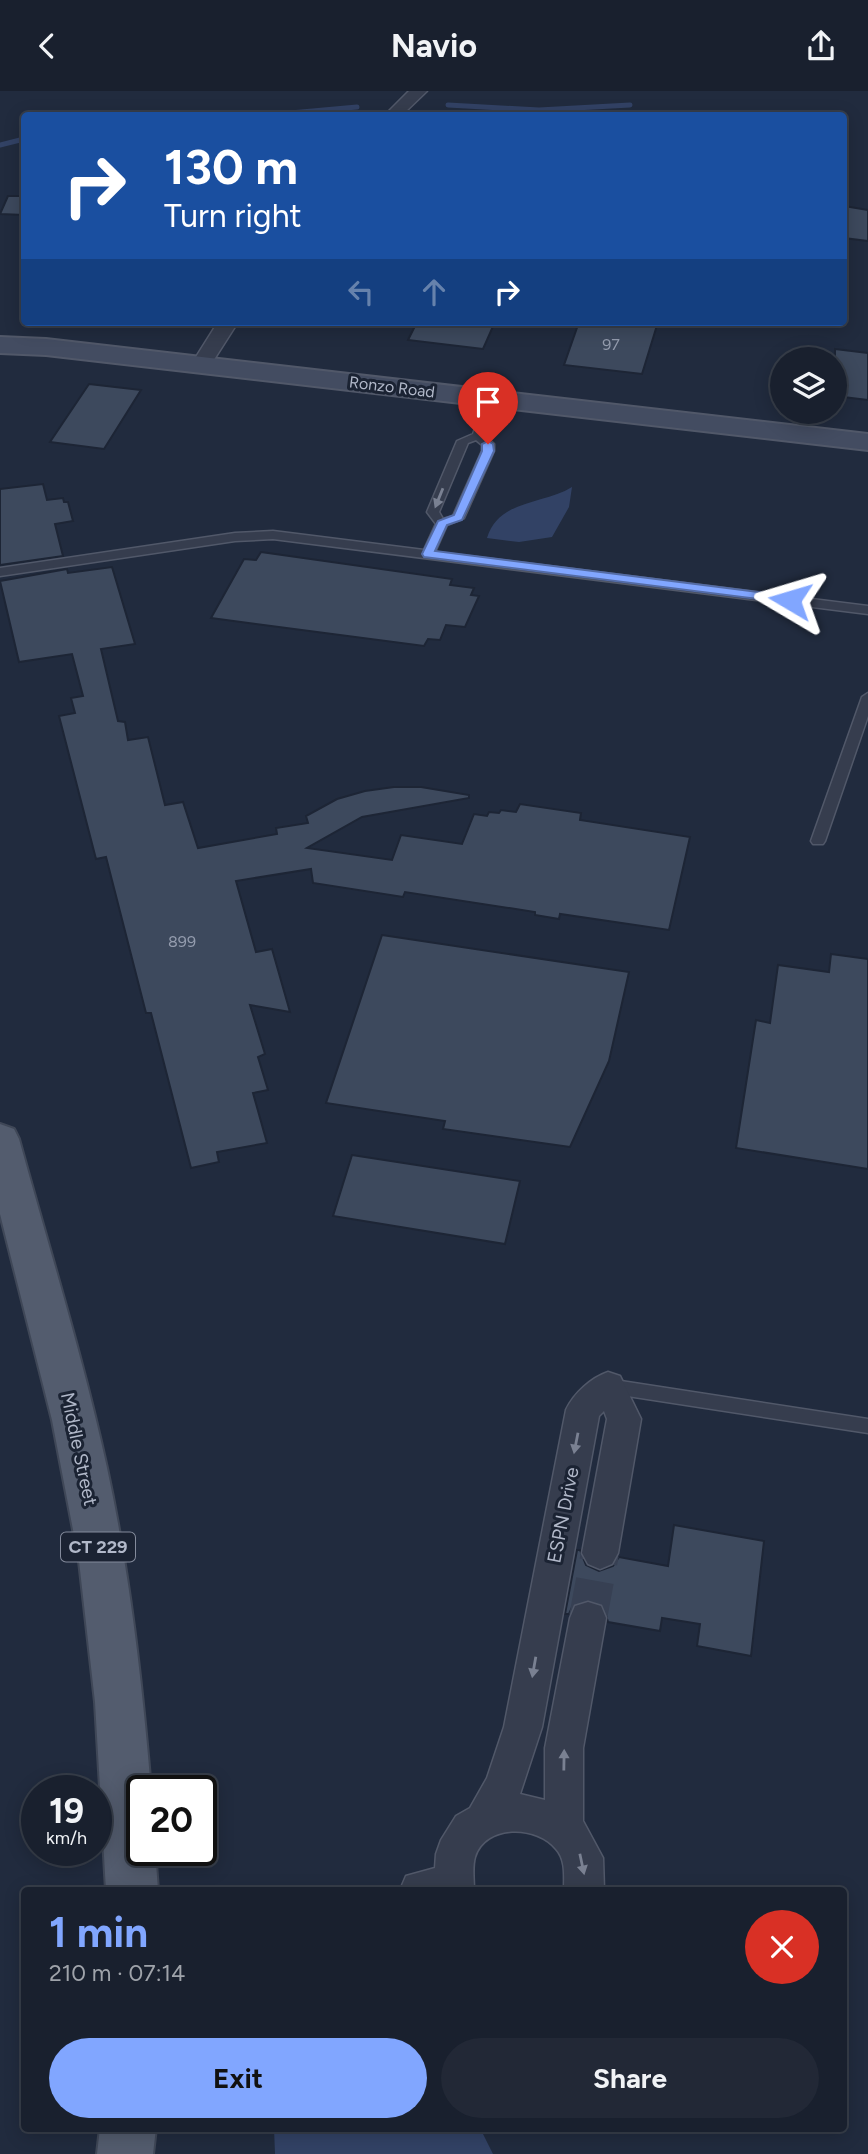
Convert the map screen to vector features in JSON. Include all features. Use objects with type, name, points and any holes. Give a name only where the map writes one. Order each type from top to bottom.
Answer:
[{"type":"main road","name":"Ronzo Road","points":[[0,345],[46,347],[868,443]]},
{"type":"main road","name":"Middle Street","points":[[0,1139],[61,1367],[94,1516],[117,1696],[132,1887]]},
{"type":"main road","points":[[125,2154],[128,2132]]},
{"type":"street","points":[[396,112],[419,91]]},
{"type":"street","points":[[201,365],[225,326]]},
{"type":"street","points":[[600,1553],[624,1419],[608,1386]]},
{"type":"street","name":"ESPN Drive","points":[[444,1887],[452,1872],[456,1850],[468,1831],[485,1818],[504,1786],[523,1727],[583,1410],[608,1386]]},
{"type":"street","points":[[564,1829],[564,1748],[588,1618]]},
{"type":"street","points":[[485,1818],[505,1811],[526,1811],[546,1817],[564,1829],[577,1845],[584,1865],[584,1887]]},
{"type":"lane","points":[[478,436],[491,398]]},
{"type":"lane","points":[[442,523],[436,519],[433,512],[449,473],[463,441],[478,436]]},
{"type":"lane","points":[[428,554],[442,523],[458,517],[488,451],[488,444],[478,436]]},
{"type":"lane","points":[[0,572],[235,537],[273,535],[868,610]]},
{"type":"lane","points":[[818,841],[868,697]]},
{"type":"lane","points":[[608,1386],[868,1426]]},
{"type":"water","points":[[572,487],[569,507],[552,537],[519,542],[487,538],[493,525],[512,509]]},
{"type":"water","points":[[274,2132],[482,2132],[493,2154],[275,2154]]},
{"type":"building","points":[[8,196],[21,196],[21,215],[0,214]]},
{"type":"building","points":[[847,206],[868,210],[868,241],[847,238]]},
{"type":"building","points":[[415,326],[493,326],[483,349],[408,340]]},
{"type":"building","points":[[578,326],[657,326],[642,374],[564,365]]},
{"type":"building","points":[[847,350],[868,353],[868,400],[847,397]]},
{"type":"building","points":[[89,384],[141,390],[104,449],[50,442]]},
{"type":"building","points":[[43,484],[47,500],[63,498],[64,502],[68,502],[73,521],[55,524],[63,556],[0,565],[0,489]]},
{"type":"building","points":[[261,552],[452,579],[450,585],[474,588],[471,595],[479,596],[465,627],[446,625],[440,640],[428,639],[424,646],[211,618],[244,559],[256,560]]},
{"type":"building","points":[[112,567],[135,644],[101,649],[118,721],[125,722],[128,740],[148,737],[165,805],[183,802],[198,848],[277,834],[276,828],[308,823],[306,816],[337,799],[394,787],[421,787],[469,795],[469,798],[362,817],[307,848],[392,860],[401,835],[462,844],[474,814],[487,816],[489,812],[499,813],[501,810],[516,812],[520,804],[581,813],[580,820],[690,837],[669,930],[560,914],[559,919],[535,915],[535,912],[405,892],[403,897],[313,883],[311,869],[236,881],[256,952],[272,949],[290,1012],[250,1005],[265,1054],[258,1057],[268,1090],[253,1093],[267,1143],[217,1152],[219,1162],[191,1168],[151,1013],[146,1013],[106,857],[96,859],[59,716],[75,713],[71,698],[83,696],[72,654],[19,662],[0,581],[67,569],[68,573]]},
{"type":"building","points":[[382,935],[629,972],[609,1061],[570,1147],[443,1129],[445,1121],[326,1103]]},
{"type":"building","points":[[831,954],[868,959],[868,1169],[736,1148],[756,1020],[770,1023],[778,965],[829,972]]},
{"type":"building","points":[[352,1155],[520,1181],[505,1244],[333,1216]]},
{"type":"building","points":[[674,1525],[764,1541],[751,1656],[697,1646],[700,1624],[662,1618],[660,1631],[608,1622],[603,1605],[589,1599],[574,1603],[569,1614],[565,1614],[577,1550],[580,1550],[586,1565],[599,1571],[613,1566],[619,1557],[668,1566]]},
{"type":"waterway","points":[[448,105],[539,110],[630,105]]},
{"type":"waterway","points":[[301,112],[357,107]]},
{"type":"waterway","points":[[0,145],[21,140]]},
{"type":"tunnel","points":[[588,1618],[600,1553]]},
{"type":"route","points":[[488,444],[488,451],[463,509],[458,517],[442,523],[428,554],[790,600]]}]
